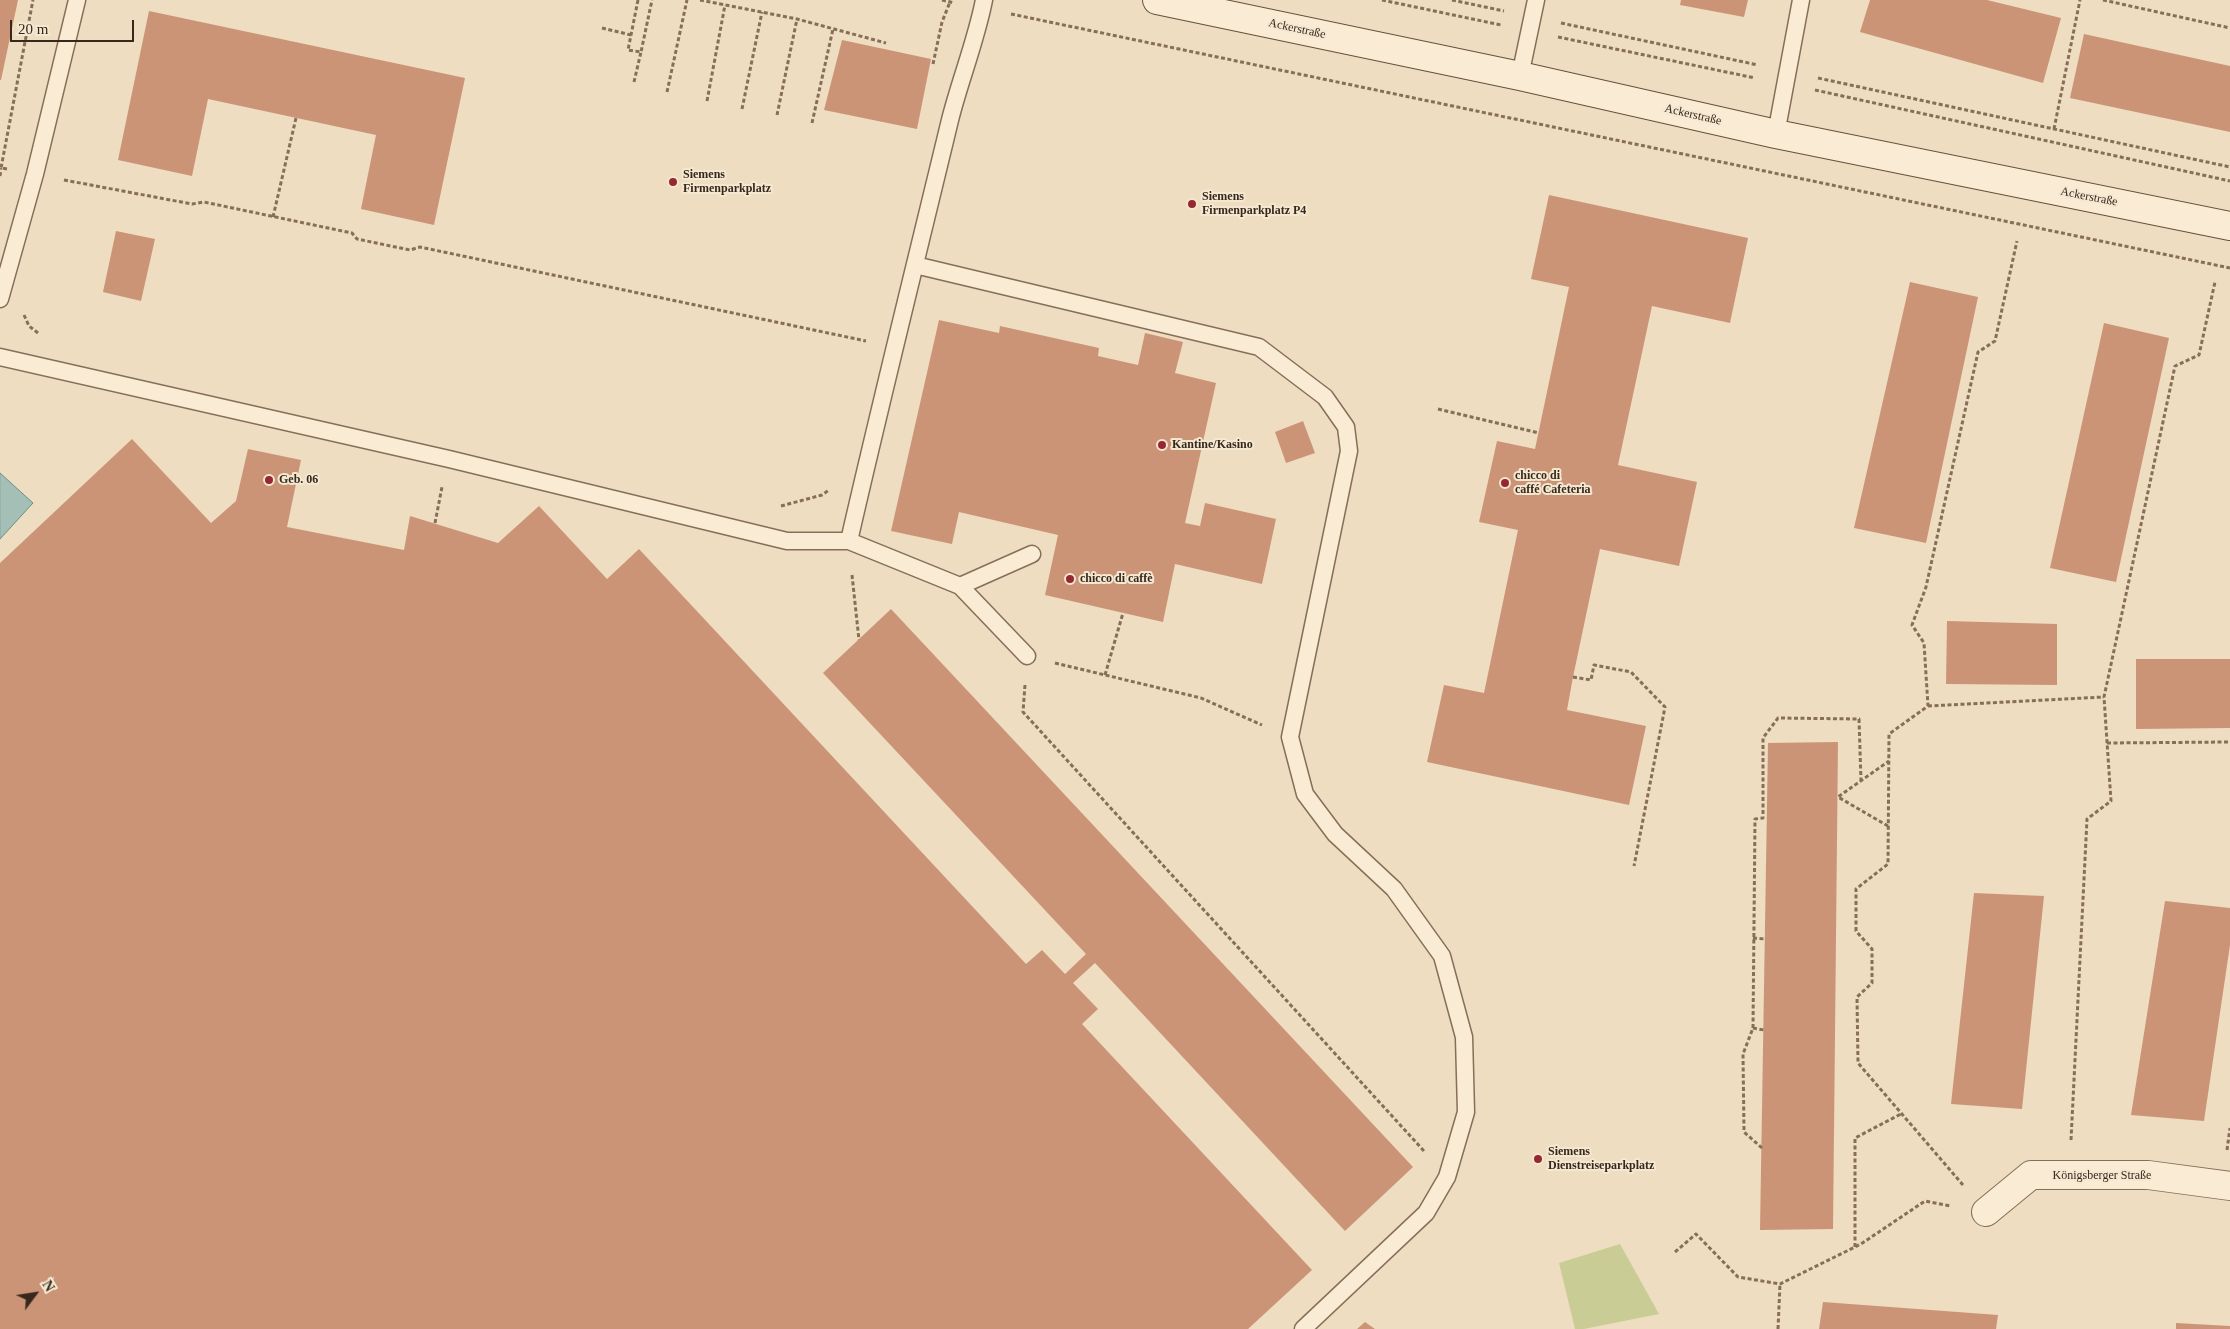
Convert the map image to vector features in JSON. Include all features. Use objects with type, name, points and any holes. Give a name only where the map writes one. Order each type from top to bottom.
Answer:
[{"type":"street","name":"Ackerstraße","points":[[1157,0],[1520,76],[1776,134],[2230,226]]},
{"type":"street","name":"Königsberger Straße","points":[[1986,1212],[2031,1175],[2148,1175],[2230,1186]]},
{"type":"lane","points":[[0,299],[35,174],[77,0]]},
{"type":"lane","points":[[1520,76],[1536,0]]},
{"type":"lane","points":[[1776,134],[1801,0]]},
{"type":"lane","points":[[849,541],[893,347],[951,117],[978,30],[984,4]]},
{"type":"lane","points":[[915,265],[1259,347],[1325,397],[1346,427],[1349,451],[1290,737],[1305,794],[1335,834],[1394,889],[1442,956],[1464,1037],[1466,1112],[1447,1177],[1426,1213],[1303,1329]]},
{"type":"lane","points":[[0,357],[449,459],[787,541],[849,541],[960,586],[1027,656]]},
{"type":"lane","points":[[960,586],[1032,554]]},
{"type":"path","points":[[0,176],[33,0]]},
{"type":"path","points":[[638,0],[628,50],[641,52]]},
{"type":"path","points":[[634,82],[652,0]]},
{"type":"path","points":[[667,92],[687,0]]},
{"type":"path","points":[[700,0],[797,19],[886,43]]},
{"type":"path","points":[[942,0],[984,4],[2230,268]]},
{"type":"path","points":[[1452,0],[1766,67]]},
{"type":"path","points":[[2054,129],[2080,0]]},
{"type":"path","points":[[2103,0],[2230,28]]},
{"type":"path","points":[[942,22],[950,2]]},
{"type":"path","points":[[708,100],[725,5]]},
{"type":"path","points":[[742,110],[762,12]]},
{"type":"path","points":[[777,115],[797,19]]},
{"type":"path","points":[[602,28],[631,35]]},
{"type":"path","points":[[812,124],[833,29]]},
{"type":"path","points":[[1811,76],[2230,167]]},
{"type":"path","points":[[274,217],[296,118]]},
{"type":"path","points":[[0,137],[7,138]]},
{"type":"path","points":[[2,168],[192,204],[204,202],[352,234],[357,239],[366,241],[410,250],[420,248],[893,347]]},
{"type":"path","points":[[1928,706],[1924,643],[1912,625],[1926,587],[1978,352],[1995,341],[2017,241]]},
{"type":"path","points":[[2070,1175],[2087,820],[2111,801],[2104,697],[2175,366],[2199,355],[2215,282]]},
{"type":"path","points":[[23,311],[29,326],[43,338]]},
{"type":"path","points":[[1438,409],[1539,434]]},
{"type":"path","points":[[774,506],[783,506],[822,495],[837,485]]},
{"type":"path","points":[[1105,675],[1123,613]]},
{"type":"path","points":[[1290,737],[1201,698],[1027,656],[1023,712],[1447,1177]]},
{"type":"path","points":[[1573,677],[1591,680],[1594,664],[1631,672],[1665,706],[1634,866]]},
{"type":"path","points":[[1986,1212],[1858,1063],[1857,998],[1872,983],[1872,949],[1856,931],[1856,889],[1888,864],[1889,734],[1928,706],[2104,697]]},
{"type":"path","points":[[1762,1148],[1744,1132],[1743,1054],[1753,1028],[1754,819],[1763,818],[1763,738],[1778,718],[1859,719],[1861,781]]},
{"type":"path","points":[[2107,743],[2230,742]]},
{"type":"path","points":[[1889,760],[1838,797],[1889,827]]},
{"type":"path","points":[[1753,938],[1765,939]]},
{"type":"path","points":[[1753,1028],[1764,1030]]},
{"type":"path","points":[[1855,1247],[1855,1138],[1901,1114]]},
{"type":"path","points":[[1675,1252],[1696,1234],[1738,1277],[1780,1284],[1855,1247],[1925,1201],[1986,1212]]},
{"type":"path","points":[[1778,1329],[1780,1284]]},
{"type":"green space","points":[[1620,1244],[1659,1314],[1584,1329],[1575,1329],[1559,1263]]},
{"type":"water","points":[[0,473],[33,503],[0,539]]},
{"type":"building","points":[[0,0],[18,0],[1,80],[0,80]]},
{"type":"building","points":[[1681,0],[1748,0],[1744,17],[1680,5]]},
{"type":"building","points":[[1870,0],[1987,0],[2061,18],[2043,83],[1860,32]]},
{"type":"building","points":[[149,11],[465,78],[434,225],[361,209],[376,135],[208,99],[192,176],[118,160]]},
{"type":"building","points":[[2084,34],[2230,66],[2230,132],[2070,98]]},
{"type":"building","points":[[842,40],[931,59],[917,129],[824,110]]},
{"type":"building","points":[[1549,195],[1748,238],[1730,323],[1652,306],[1618,465],[1697,482],[1679,566],[1600,549],[1573,677],[1567,710],[1646,726],[1629,805],[1427,762],[1444,685],[1484,693],[1518,530],[1479,522],[1497,441],[1535,449],[1569,287],[1531,279]]},
{"type":"building","points":[[116,231],[155,239],[141,301],[103,292]]},
{"type":"building","points":[[1910,282],[1978,297],[1926,543],[1854,528]]},
{"type":"building","points":[[939,320],[999,333],[1000,326],[1099,348],[1098,356],[1138,365],[1145,333],[1183,342],[1175,373],[1216,383],[1185,523],[1200,526],[1205,503],[1276,519],[1262,584],[1175,564],[1163,622],[1045,595],[1058,535],[959,512],[952,544],[891,531]]},
{"type":"building","points":[[2104,323],[2169,338],[2116,582],[2050,568]]},
{"type":"building","points":[[1303,421],[1315,453],[1286,463],[1275,432]]},
{"type":"building","points":[[132,439],[211,523],[236,501],[248,449],[301,460],[287,527],[404,550],[410,516],[498,543],[539,506],[607,579],[639,549],[1026,964],[1042,950],[1065,974],[1086,954],[823,673],[891,609],[1413,1167],[1345,1231],[1095,963],[1073,983],[1098,1009],[1082,1024],[1312,1270],[1248,1329],[0,1329],[0,563]]},
{"type":"building","points":[[1947,621],[2057,624],[2057,685],[1946,684]]},
{"type":"building","points":[[2136,659],[2230,659],[2230,728],[2136,729]]},
{"type":"building","points":[[1838,742],[1833,1229],[1760,1230],[1768,743]]},
{"type":"building","points":[[1974,893],[2044,896],[2022,1109],[1951,1104]]},
{"type":"building","points":[[2165,901],[2230,908],[2230,945],[2204,1121],[2131,1115]]},
{"type":"building","points":[[1823,1302],[1998,1315],[1996,1329],[1819,1329]]},
{"type":"building","points":[[1365,1322],[1375,1329],[1357,1329]]},
{"type":"building","points":[[2176,1323],[2230,1326],[2230,1329],[2176,1329]]},
{"type":"place","name":"Siemens Firmenparkplatz","points":[[673,182]]},
{"type":"place","name":"Siemens Firmenparkplatz P4","points":[[1192,204]]},
{"type":"place","name":"Kantine/Kasino","points":[[1162,445]]},
{"type":"place","name":"Geb. 06","points":[[269,480]]},
{"type":"place","name":"chicco di caffé Cafeteria","points":[[1505,483]]},
{"type":"place","name":"chicco di caffè","points":[[1070,579]]},
{"type":"place","name":"Siemens Dienstreiseparkplatz","points":[[1538,1159]]}]
